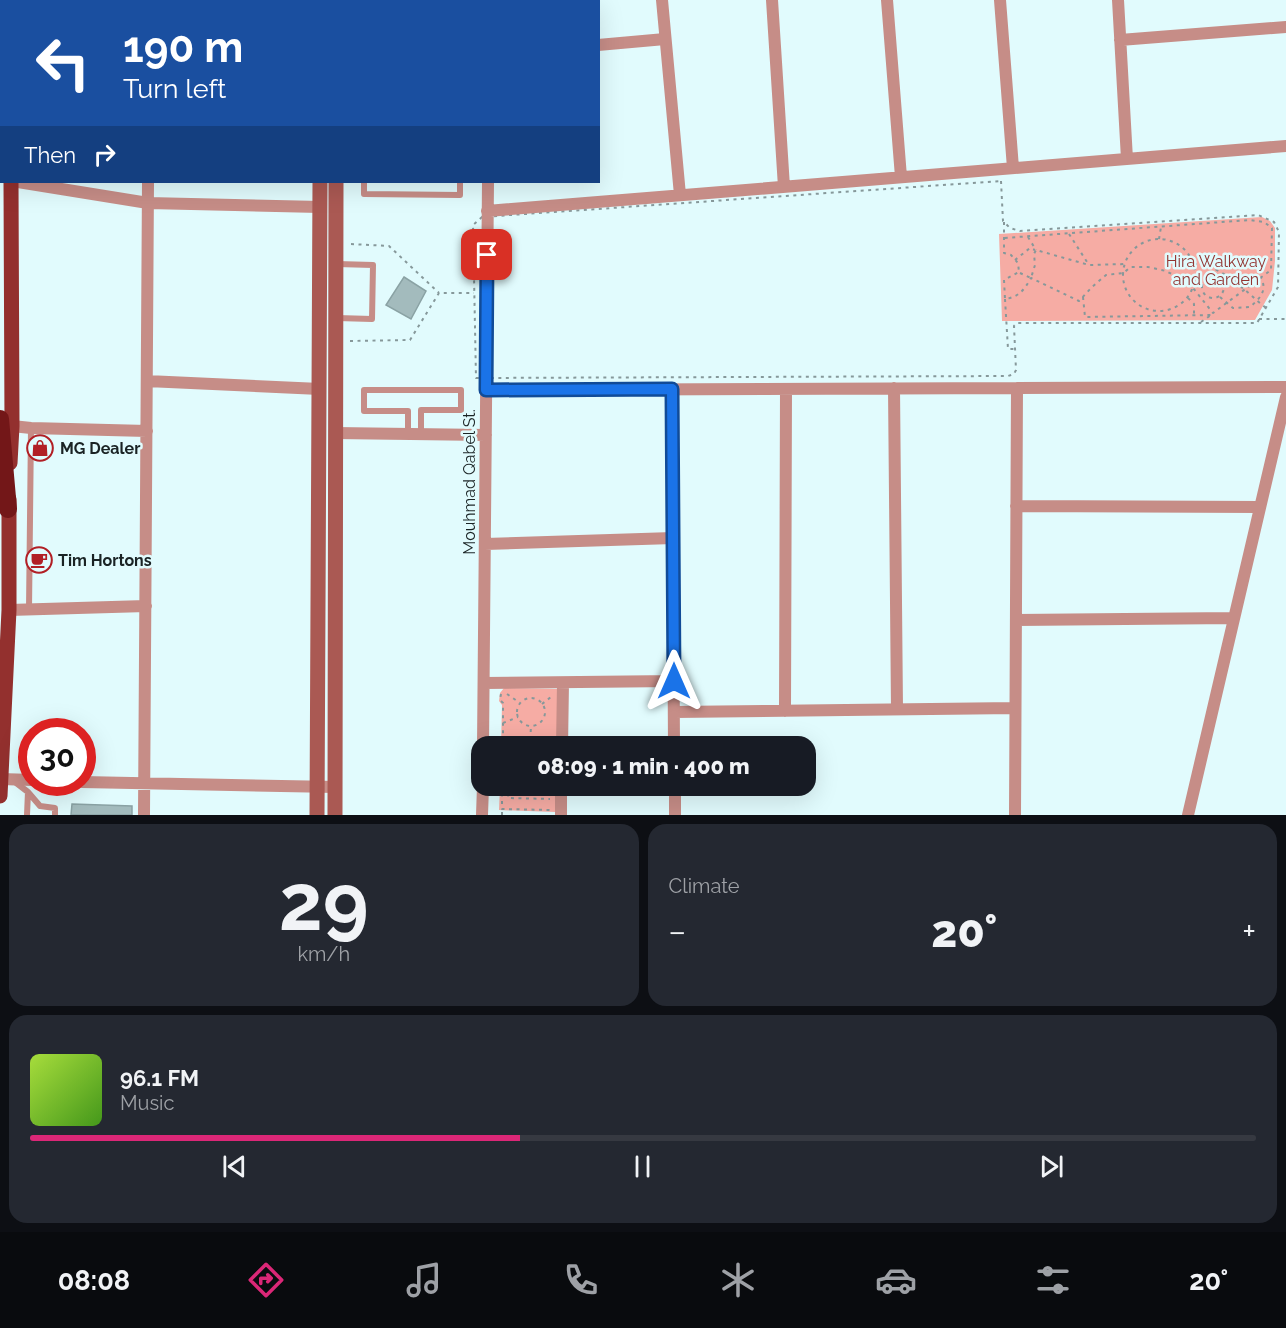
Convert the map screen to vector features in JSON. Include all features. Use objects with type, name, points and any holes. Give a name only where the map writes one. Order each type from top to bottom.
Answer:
[{"type":"highway","points":[[6,422],[8,509]]},
{"type":"main road","points":[[6,422],[11,183]]},
{"type":"main road","points":[[0,796],[7,780],[8,509]]},
{"type":"street","points":[[662,0],[680,195]]},
{"type":"street","points":[[772,0],[784,187]]},
{"type":"street","points":[[887,0],[901,177]]},
{"type":"street","points":[[1000,0],[1013,168]]},
{"type":"street","points":[[1118,0],[1127,159]]},
{"type":"street","points":[[1120,40],[1286,27]]},
{"type":"street","points":[[600,45],[665,39]]},
{"type":"street","points":[[489,215],[680,195],[1286,146]]},
{"type":"street","points":[[24,183],[148,202],[320,207]]},
{"type":"street","points":[[144,815],[148,183]]},
{"type":"street","points":[[317,815],[320,183]]},
{"type":"street","points":[[335,815],[336,183]]},
{"type":"street","name":"Mouhmad Qabel St.","points":[[483,736],[486,435],[484,384],[488,183]]},
{"type":"street","points":[[147,381],[320,389]]},
{"type":"street","points":[[484,384],[672,389],[1286,387]]},
{"type":"street","points":[[785,711],[786,388]]},
{"type":"street","points":[[894,388],[897,709]]},
{"type":"street","points":[[1015,815],[1017,388]]},
{"type":"street","points":[[672,389],[674,736]]},
{"type":"street","points":[[1188,815],[1286,397]]},
{"type":"street","points":[[6,422],[31,428],[147,431]]},
{"type":"street","points":[[335,433],[486,435]]},
{"type":"street","points":[[1016,506],[1260,507]]},
{"type":"street","points":[[485,544],[673,538]]},
{"type":"street","points":[[9,610],[146,606]]},
{"type":"street","points":[[1016,620],[1234,618]]},
{"type":"street","points":[[484,683],[561,687],[674,681]]},
{"type":"street","points":[[561,687],[562,736]]},
{"type":"street","points":[[674,712],[1015,708]]},
{"type":"street","points":[[96,782],[335,787]]},
{"type":"street","points":[[482,815],[483,796]]},
{"type":"street","points":[[558,796],[560,811]]},
{"type":"street","points":[[675,796],[675,815]]},
{"type":"lane","points":[[364,183],[364,194],[460,195],[460,183]]},
{"type":"lane","points":[[336,264],[373,265],[372,319],[336,318]]},
{"type":"lane","points":[[364,390],[461,390],[462,410],[421,410],[364,411],[364,390]]},
{"type":"lane","points":[[421,410],[421,434]]},
{"type":"lane","points":[[408,411],[408,434]]},
{"type":"lane","points":[[29,610],[31,428]]},
{"type":"lane","points":[[27,815],[29,796]]},
{"type":"lane","points":[[35,796],[40,806],[55,808],[55,815]]},
{"type":"path","points":[[484,384],[476,378],[473,225],[489,215],[1001,181],[1004,253],[1016,260],[1019,272]]},
{"type":"path","points":[[970,377],[1014,374],[1016,370],[1014,326],[1017,323],[1257,323],[1278,287],[1279,232],[1274,222],[1258,214],[1020,231],[1010,228],[1004,222]]},
{"type":"path","points":[[1004,238],[1250,220],[1264,222],[1272,228],[1272,270]]},
{"type":"path","points":[[1159,239],[1161,227]]},
{"type":"path","points":[[1068,234],[1089,265]]},
{"type":"path","points":[[1028,237],[1036,250]]},
{"type":"path","points":[[1159,239],[1175,242],[1185,249],[1194,264],[1196,279],[1193,288],[1188,298],[1173,309],[1161,312],[1138,305],[1124,285],[1125,264],[1132,251],[1141,244],[1159,239]]},
{"type":"path","points":[[351,244],[389,246],[439,293],[474,293]]},
{"type":"path","points":[[1016,260],[1030,248],[1089,265],[1125,264]]},
{"type":"path","points":[[1005,299],[1016,297],[1031,278],[1035,266],[1036,250]]},
{"type":"path","points":[[1194,264],[1211,268],[1226,276],[1266,308]]},
{"type":"path","points":[[1019,272],[1079,301],[1106,275],[1123,273],[1131,267],[1148,267],[1166,271],[1193,288],[1212,314]]},
{"type":"path","points":[[1199,324],[1272,270],[1279,270]]},
{"type":"path","points":[[1015,349],[1008,349],[1004,280],[1019,272]]},
{"type":"path","points":[[1220,297],[1224,290],[1222,280],[1212,276],[1203,282],[1202,289],[1206,296],[1220,297],[1233,308],[1242,309],[1250,307],[1263,292],[1264,283],[1261,278]]},
{"type":"path","points":[[1196,279],[1203,282]]},
{"type":"path","points":[[350,341],[410,340],[439,293]]},
{"type":"path","points":[[1083,297],[1085,317],[1212,314]]},
{"type":"path","points":[[1188,298],[1194,304],[1194,315]]},
{"type":"path","points":[[1149,315],[1149,324]]},
{"type":"path","points":[[1259,319],[1286,319]]},
{"type":"path","points":[[542,704],[561,687]]},
{"type":"path","points":[[503,736],[503,703],[500,700],[503,690],[520,703]]},
{"type":"path","points":[[532,698],[542,704],[545,712],[542,720],[531,725],[523,722],[519,717],[517,711],[520,703],[532,698]]},
{"type":"path","points":[[503,723],[519,717]]},
{"type":"path","points":[[530,736],[531,725]]},
{"type":"path","points":[[502,796],[502,815]]},
{"type":"path","points":[[508,796],[508,798],[553,799],[554,796]]},
{"type":"path","points":[[502,808],[560,811]]},
{"type":"green space","name":"Hira Walkway and Garden","points":[[1262,217],[1270,221],[1275,228],[1275,261],[1272,290],[1255,320],[1002,321],[999,234]]},
{"type":"green space","points":[[504,688],[558,689],[560,736],[501,736],[500,693]]},
{"type":"green space","points":[[500,796],[558,796],[555,812],[499,810]]},
{"type":"building","points":[[404,277],[426,291],[411,319],[386,305]]},
{"type":"building","points":[[72,804],[132,806],[132,815],[71,815]]},
{"type":"place","name":"MG Dealer","points":[[40,448]]},
{"type":"place","name":"Tim Hortons","points":[[39,560]]},
{"type":"route","points":[[487,255],[486,390],[672,389],[674,681]]}]
